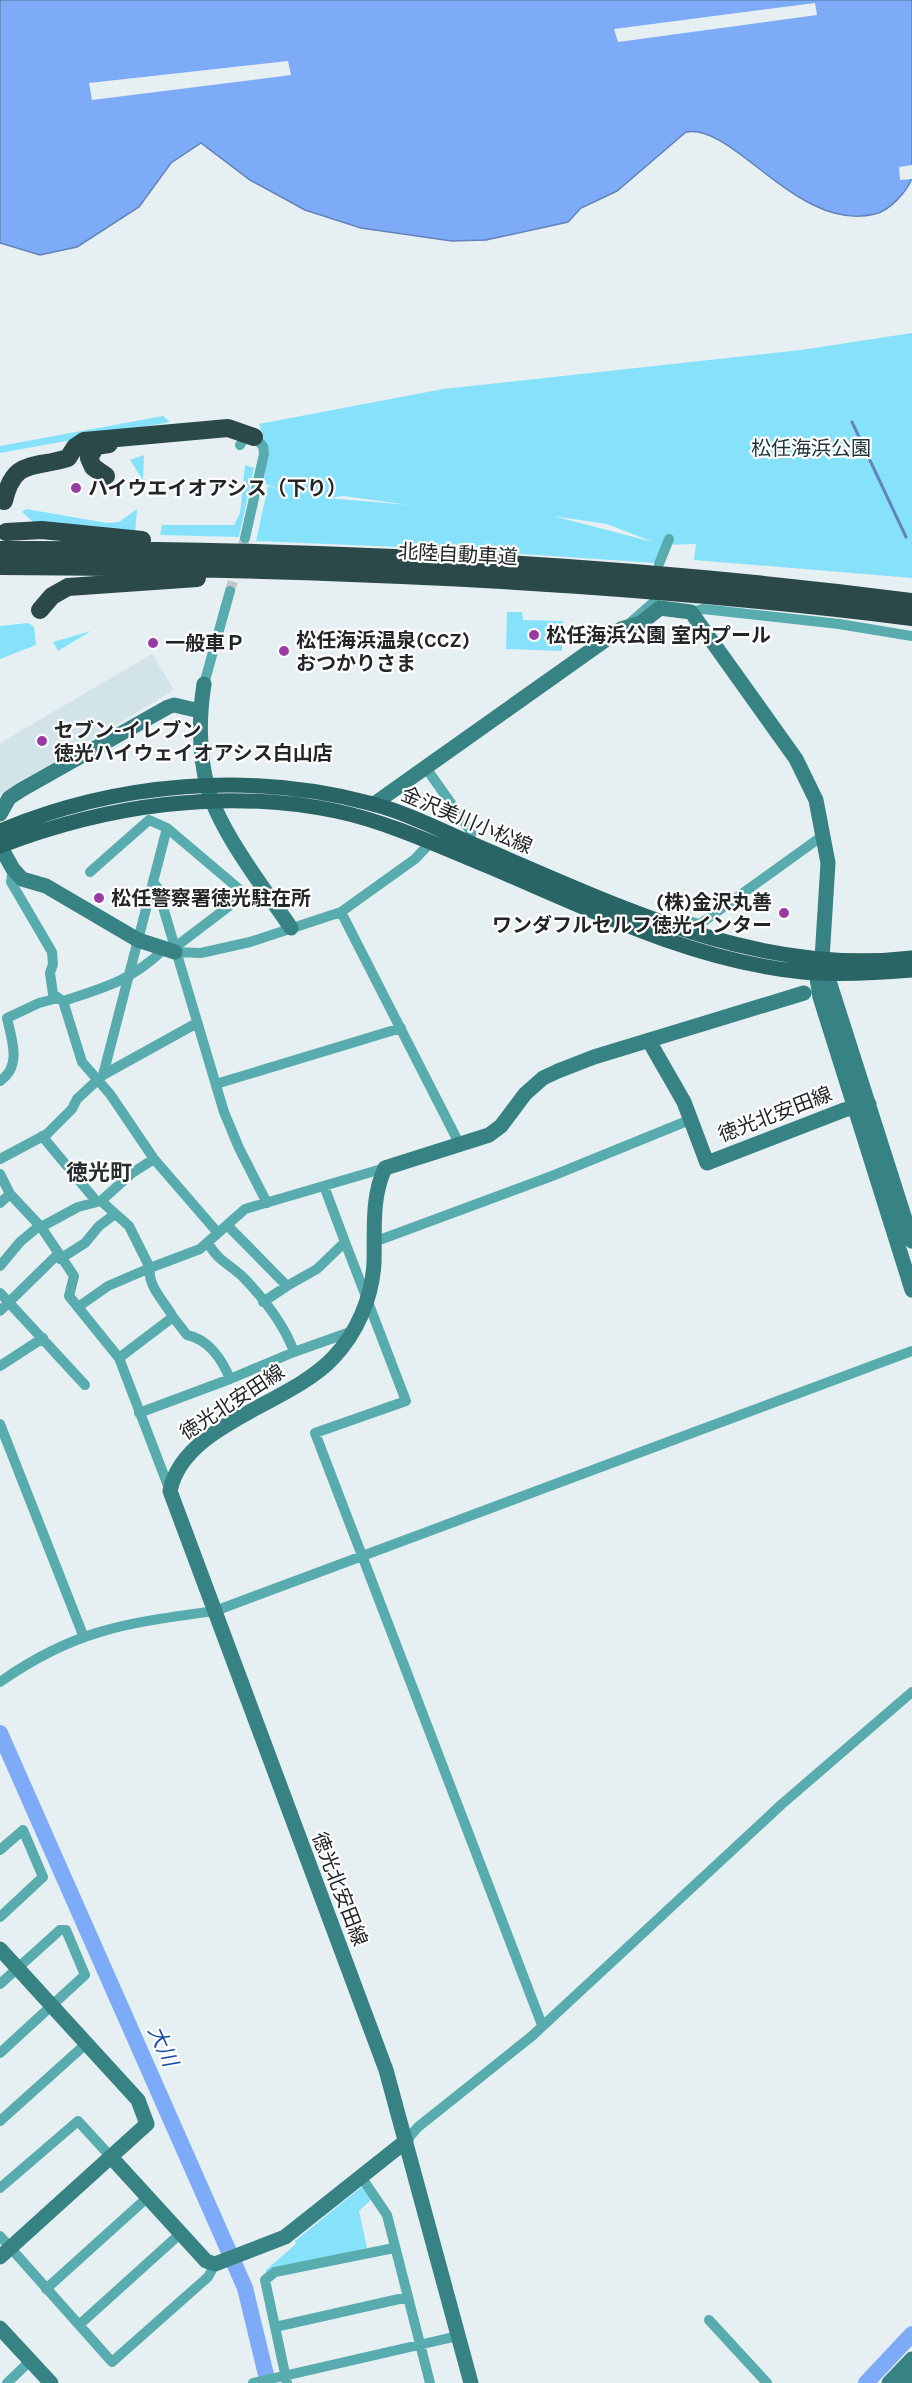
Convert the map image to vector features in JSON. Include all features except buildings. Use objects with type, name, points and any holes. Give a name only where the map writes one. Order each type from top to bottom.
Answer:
[{"type":"highway","points":[[4,501],[15,473],[23,467],[68,459],[75,447],[84,441],[228,428],[247,441]]},
{"type":"highway","points":[[106,476],[90,464],[89,455],[96,446],[228,432],[247,441]]},
{"type":"highway","points":[[6,532],[42,530],[180,544],[357,554],[382,565]]},
{"type":"highway","name":"北陸自動車道","points":[[0,550],[191,552],[382,565],[670,591],[912,617]]},
{"type":"highway","points":[[40,610],[52,596],[68,587],[251,576],[382,565]]},
{"type":"highway","name":"北陸自動車道","points":[[0,566],[382,565],[671,576],[912,602]]},
{"type":"main road","name":"金沢美川小松線","points":[[0,846],[39,831],[126,809],[210,793],[277,786],[374,804],[602,900],[665,924],[821,968],[912,958]]},
{"type":"main road","name":"金沢美川小松線","points":[[0,831],[41,814],[119,794],[210,793],[337,811],[431,842],[645,933],[746,963],[821,968],[912,970]]},
{"type":"street","points":[[244,538],[264,454],[263,446],[247,441]]},
{"type":"street","points":[[659,564],[669,539]]},
{"type":"street","points":[[230,591],[204,684],[200,711],[210,793],[260,883],[291,928]]},
{"type":"street","points":[[633,626],[631,622],[655,601]]},
{"type":"street","points":[[374,804],[621,629],[633,626],[660,608],[691,612],[703,609],[838,624],[912,636]]},
{"type":"street","points":[[691,612],[796,759],[816,800],[825,834],[828,887],[821,968],[862,1106],[912,1290]]},
{"type":"street","points":[[0,814],[9,798],[21,790],[168,707],[174,705],[200,711]]},
{"type":"street","points":[[426,768],[472,833]]},
{"type":"street","points":[[90,872],[149,820],[167,828],[246,894]]},
{"type":"street","points":[[101,1078],[167,828]]},
{"type":"street","points":[[692,922],[700,924],[825,834]]},
{"type":"street","points":[[0,846],[13,869],[22,879],[46,886],[138,940],[171,950],[201,953],[250,942],[341,912],[415,859],[431,842]]},
{"type":"street","points":[[13,869],[11,882],[52,952],[53,964],[50,974],[53,994],[60,999],[82,1062],[101,1078],[154,1159],[218,1233]]},
{"type":"street","points":[[153,882],[157,887],[171,950],[216,1084],[239,1148],[267,1203]]},
{"type":"street","points":[[0,1081],[10,1075],[14,1062],[7,1018],[39,1003],[60,999],[127,978],[171,950],[260,883]]},
{"type":"street","points":[[341,912],[460,1145]]},
{"type":"street","points":[[78,1307],[108,1286],[189,1253],[208,1242],[245,1209],[489,1135],[501,1126],[525,1094],[543,1078],[581,1062],[804,993]]},
{"type":"street","points":[[0,1159],[42,1136],[101,1078],[197,1023]]},
{"type":"street","points":[[216,1084],[401,1028]]},
{"type":"street","name":"徳光北安田線","points":[[649,1041],[692,1119],[707,1163],[862,1106]]},
{"type":"street","points":[[862,1106],[912,1241]]},
{"type":"street","points":[[374,1242],[552,1176],[692,1119]]},
{"type":"street","points":[[42,1136],[99,1202],[129,1226],[150,1268],[157,1293],[187,1335],[200,1338],[224,1364],[230,1379]]},
{"type":"street","points":[[0,1266],[20,1242],[40,1226],[78,1208],[99,1202],[132,1173],[154,1159]]},
{"type":"street","name":"徳光北安田線","points":[[385,1168],[377,1193],[374,1266],[368,1299],[353,1331],[340,1350],[322,1368],[193,1449],[173,1476],[170,1491],[386,2070],[471,2383]]},
{"type":"street","points":[[0,1174],[10,1194],[40,1226],[74,1276],[69,1296],[119,1358],[170,1491]]},
{"type":"street","points":[[324,1186],[406,1401],[315,1433],[361,1558],[542,2025]]},
{"type":"street","points":[[0,1203],[10,1194]]},
{"type":"street","points":[[0,1311],[59,1256],[85,1243],[99,1226],[115,1214]]},
{"type":"street","points":[[227,1226],[287,1286]]},
{"type":"street","points":[[208,1242],[223,1264],[230,1266],[244,1278],[286,1330],[294,1352]]},
{"type":"street","points":[[263,1302],[317,1269],[345,1242]]},
{"type":"street","points":[[0,1293],[84,1385]]},
{"type":"street","points":[[119,1358],[173,1317]]},
{"type":"street","points":[[139,1413],[353,1331]]},
{"type":"street","points":[[0,1366],[43,1338]]},
{"type":"street","points":[[0,1682],[21,1667],[83,1635],[125,1624],[215,1611],[912,1351]]},
{"type":"street","points":[[0,1424],[83,1635]]},
{"type":"street","points":[[0,2236],[5,2252],[46,2289],[112,2362],[225,2261],[285,2237],[532,2036],[782,1804],[912,1692]]},
{"type":"street","points":[[0,1850],[23,1830],[43,1876],[0,1917]]},
{"type":"street","points":[[0,1984],[60,1930],[66,1930],[85,1975],[0,2053]]},
{"type":"street","points":[[0,1949],[138,2100],[147,2124],[5,2252]]},
{"type":"street","points":[[0,2121],[87,2043]]},
{"type":"street","points":[[0,2188],[78,2121],[206,2261],[225,2261]]},
{"type":"street","points":[[360,2175],[387,2214],[430,2383]]},
{"type":"street","points":[[46,2289],[147,2197]]},
{"type":"street","points":[[79,2325],[181,2234]]},
{"type":"street","points":[[285,2379],[265,2280],[275,2272],[394,2248]]},
{"type":"street","points":[[275,2327],[408,2297]]},
{"type":"street","points":[[709,2320],[767,2383]]},
{"type":"street","points":[[0,2328],[51,2383]]},
{"type":"street","points":[[256,2382],[285,2379],[458,2336]]},
{"type":"street","points":[[889,2383],[912,2359]]},
{"type":"street","points":[[7,2383],[30,2361]]},
{"type":"street","points":[[906,2383],[912,2377]]},
{"type":"shaded area","points":[[0,0],[912,0],[912,178],[902,195],[886,209],[875,214],[847,216],[820,208],[794,194],[725,144],[705,134],[686,132],[617,191],[581,208],[568,222],[486,240],[452,241],[361,228],[305,210],[250,180],[201,143],[171,163],[139,207],[77,247],[40,255],[0,243]]},
{"type":"shaded area","points":[[152,654],[174,690],[0,794],[0,743]]},
{"type":"green space","name":"松任海浜公園","points":[[912,333],[912,578],[694,560],[696,544],[663,545],[655,563],[448,549],[256,541],[268,486],[279,489],[263,483],[266,454],[259,424],[443,389],[801,350]],"holes":[[[344,496],[409,505],[328,498]],[[553,516],[607,524],[653,542]]]},
{"type":"green space","points":[[163,416],[170,422],[0,453],[0,446]]},
{"type":"green space","points":[[144,455],[143,480],[130,460]]},
{"type":"green space","points":[[245,465],[254,468],[239,537],[160,535],[162,525],[234,525],[240,513]]},
{"type":"green space","points":[[26,509],[107,523],[119,522],[137,509],[135,534],[33,522],[22,512]]},
{"type":"green space","name":"松任海浜公園 室内プール","points":[[507,612],[522,612],[523,620],[563,621],[562,651],[506,649]]},
{"type":"green space","points":[[28,623],[34,627],[36,645],[0,659],[0,626]]},
{"type":"green space","points":[[91,631],[58,651],[53,642]]},
{"type":"green space","points":[[364,2185],[373,2198],[359,2211],[367,2248],[266,2272],[296,2244],[295,2241]]},
{"type":"pier","points":[[815,3],[817,15],[618,42],[614,29]]},
{"type":"pier","points":[[288,61],[291,75],[92,100],[89,83]]},
{"type":"pier","points":[[912,165],[912,179],[900,180],[899,167]]},
{"type":"waterway","points":[[852,422],[906,537]]},
{"type":"waterway","name":"大川","points":[[0,1733],[245,2288],[268,2383]]},
{"type":"waterway","points":[[866,2383],[912,2334]]},
{"type":"tunnel","points":[[230,591],[245,538]]},
{"type":"place","name":"ハイウエイオアシス（下り）","points":[[76,488]]},
{"type":"place","name":"松任海浜公園 室内プール","points":[[534,635]]},
{"type":"place","name":"一般車Ｐ","points":[[153,643]]},
{"type":"place","name":"松任海浜温泉(CCZ) おつかりさま","points":[[284,651]]},
{"type":"place","name":"セブン-イレブン 徳光ハイウェイオアシス白山店","points":[[42,741]]},
{"type":"place","name":"松任警察署徳光駐在所","points":[[99,898]]},
{"type":"place","name":"(株)金沢丸善 ワンダフルセルフ徳光インター","points":[[784,913]]},
{"type":"district","name":"徳光町","points":[[99,1172]]}]
